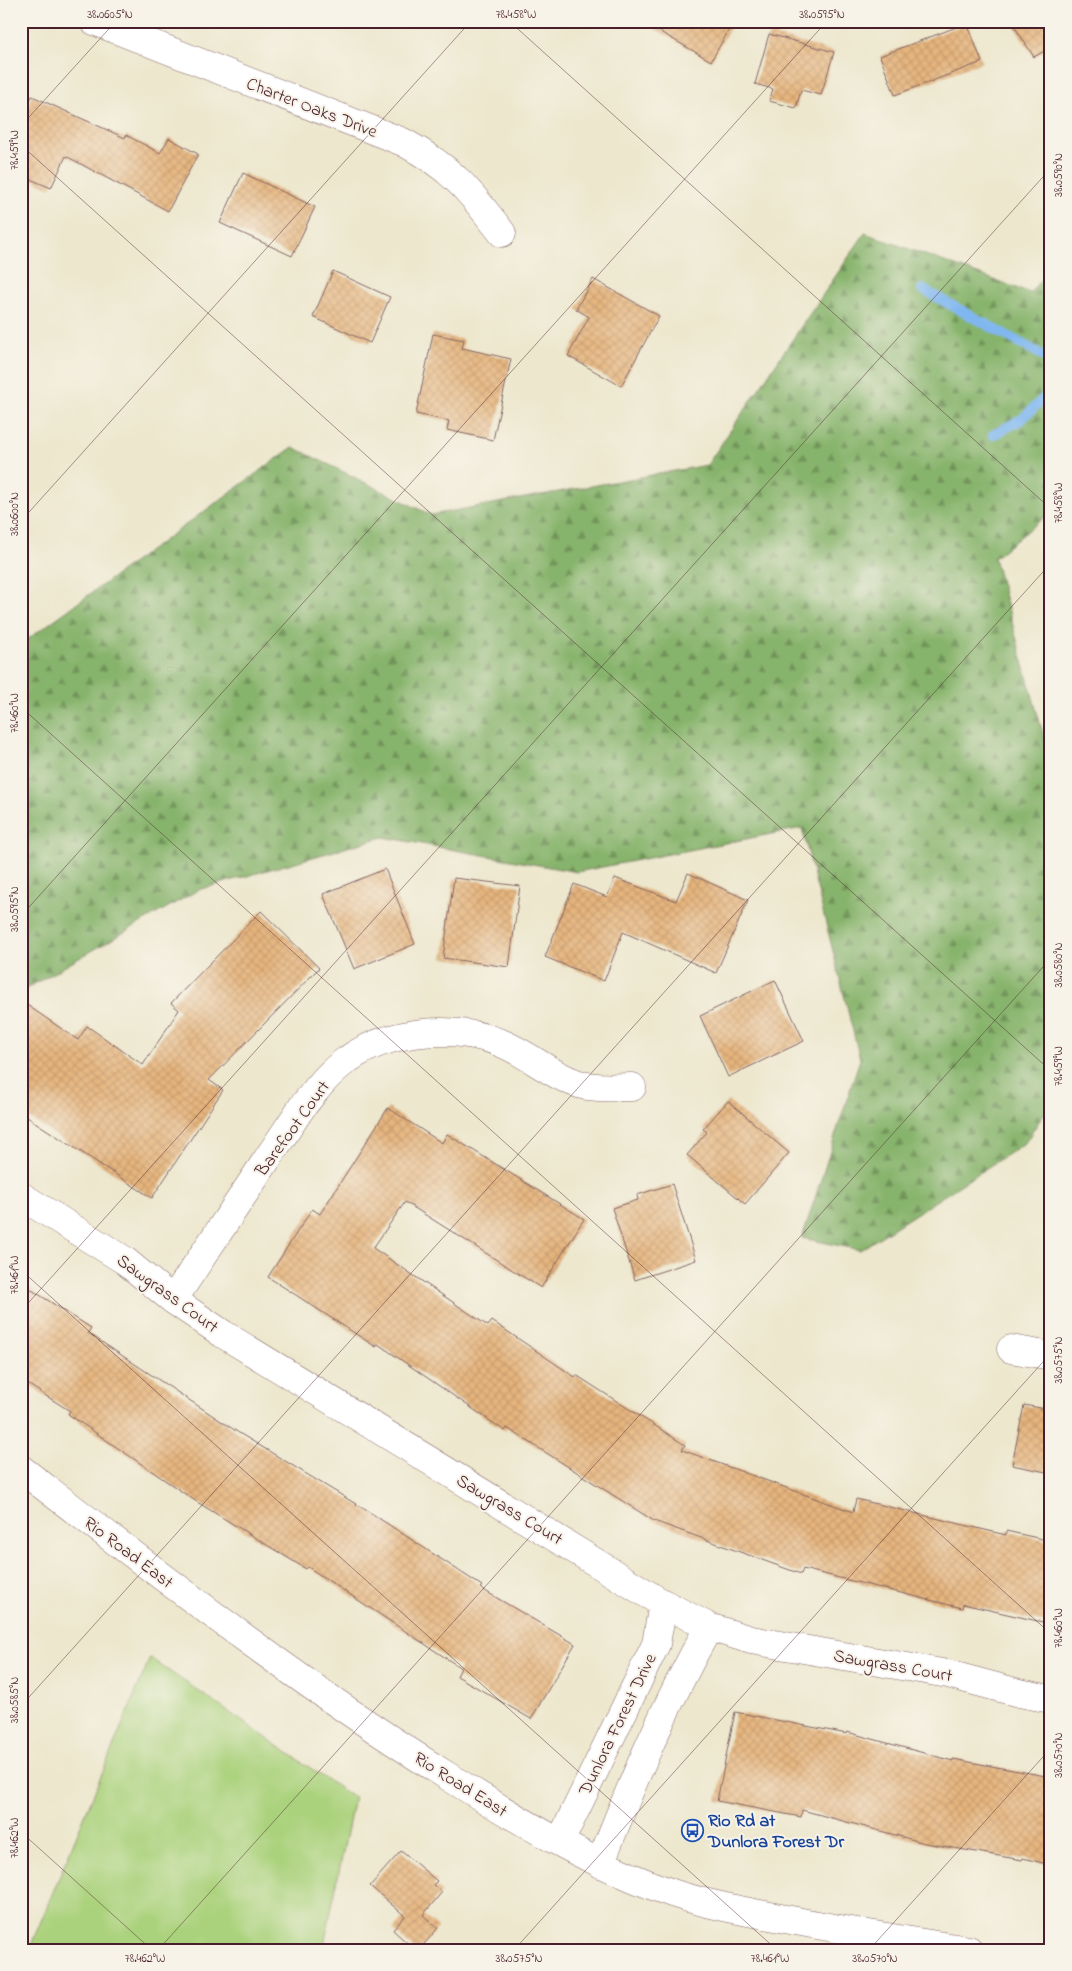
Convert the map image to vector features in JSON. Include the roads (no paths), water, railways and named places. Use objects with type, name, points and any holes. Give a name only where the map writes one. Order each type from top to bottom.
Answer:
[{"type":"street","name":"Charter Oaks Drive","points":[[94,21],[403,142],[432,157],[458,178],[502,233]]},
{"type":"street","name":"Barefoot Court","points":[[173,1300],[302,1107],[324,1080],[347,1059],[373,1045],[404,1036],[437,1033],[471,1035],[500,1042],[564,1078],[582,1085],[602,1088],[632,1087]]},
{"type":"street","name":"Sawgrass Court","points":[[21,1196],[124,1260],[173,1300],[224,1334],[663,1603],[708,1627],[751,1640],[948,1674],[1019,1693],[1051,1699]]},
{"type":"street","points":[[1011,1349],[1051,1356]]},
{"type":"street","name":"Rio Road East","points":[[21,1469],[217,1619],[389,1739],[507,1813],[600,1864],[709,1904],[804,1923],[968,1950]]},
{"type":"street","name":"Dunlora Forest Drive","points":[[560,1842],[656,1644],[663,1603]]},
{"type":"street","points":[[600,1864],[622,1808],[686,1666],[708,1627]]},
{"type":"water","points":[[1051,554],[1051,625],[1044,598],[1043,580],[1044,571]]},
{"type":"waterway","points":[[922,289],[1051,360]]},
{"type":"waterway","points":[[993,435],[1022,419],[1051,391]]},
{"type":"place","name":"Rio Rd at Dunlora Forest Dr","points":[[692,1830]]}]
